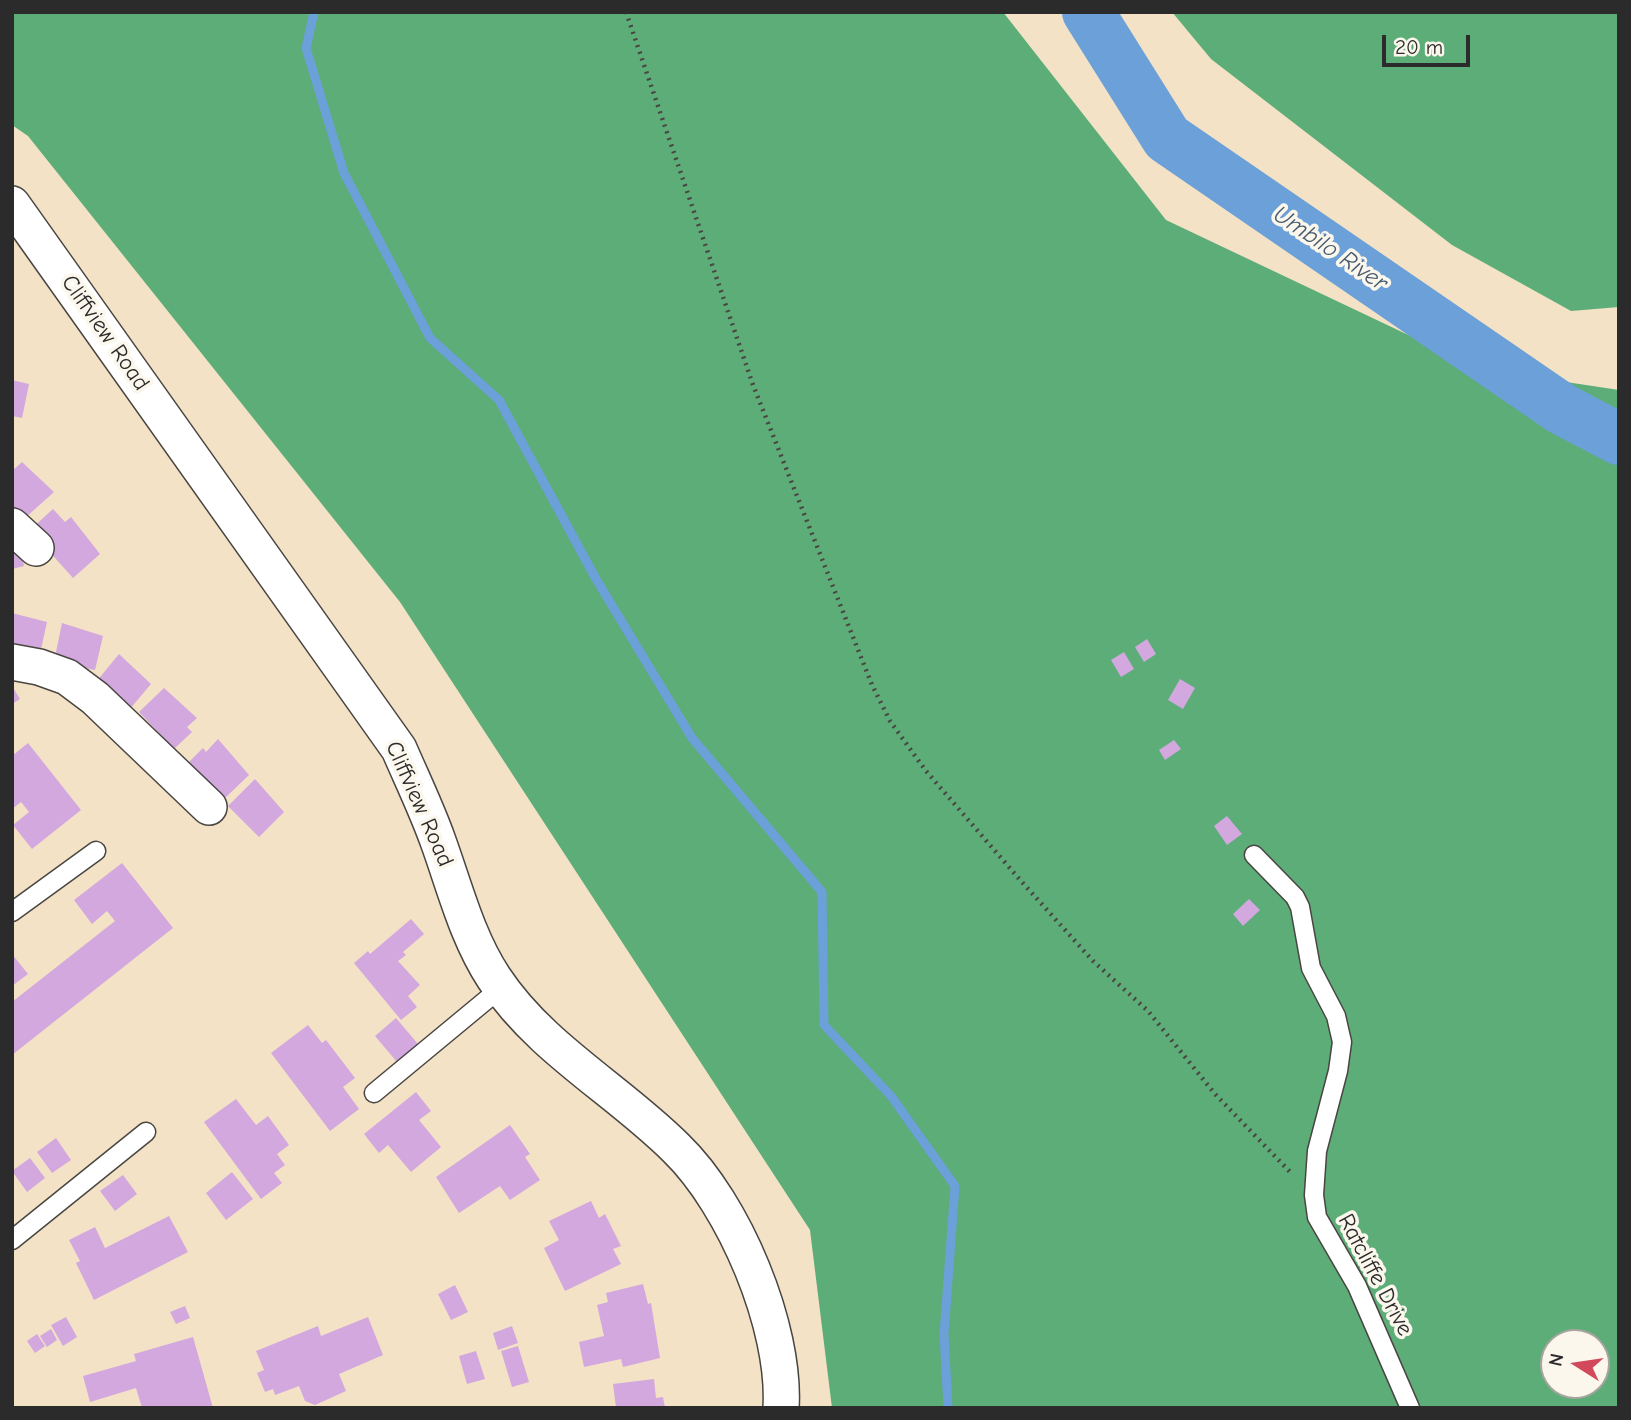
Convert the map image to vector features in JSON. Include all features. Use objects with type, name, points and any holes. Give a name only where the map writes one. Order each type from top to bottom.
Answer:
[{"type":"street","name":"Cliffview Road","points":[[12,204],[399,749],[437,838],[469,932],[502,987],[576,1063],[677,1148],[709,1190],[738,1239],[762,1298],[776,1346],[781,1408]]},
{"type":"street","points":[[12,662],[39,667],[67,677],[95,698],[209,807]]},
{"type":"lane","points":[[12,912],[96,851]]},
{"type":"lane","name":"Ratcliffe Drive","points":[[1254,855],[1295,897],[1300,907],[1311,968],[1336,1016],[1342,1042],[1338,1071],[1317,1151],[1314,1195],[1317,1217],[1357,1286],[1410,1408]]},
{"type":"lane","points":[[374,1093],[502,987]]},
{"type":"lane","points":[[12,1240],[146,1132]]},
{"type":"path","points":[[626,12],[753,385],[872,685],[890,721],[926,771],[1021,881],[1093,961],[1148,1011],[1214,1094],[1314,1195]]},
{"type":"green space","points":[[12,12],[1003,12],[1166,220],[1480,369],[1619,390],[1619,1408],[832,1408],[810,1230],[400,602],[28,136],[12,125]]},
{"type":"green space","points":[[1172,12],[1619,12],[1619,307],[1571,311],[1452,245],[1211,59]]},
{"type":"building","points":[[12,380],[29,384],[22,418],[12,416]]},
{"type":"building","points":[[22,462],[54,492],[25,518],[12,506],[12,471]]},
{"type":"building","points":[[53,509],[65,522],[71,517],[100,554],[73,578],[30,530]]},
{"type":"building","points":[[18,538],[24,566],[12,569],[12,540]]},
{"type":"building","points":[[12,613],[47,622],[40,654],[12,650]]},
{"type":"building","points":[[62,623],[103,636],[95,670],[54,662]]},
{"type":"building","points":[[1147,639],[1156,654],[1144,662],[1135,647]]},
{"type":"building","points":[[1124,652],[1134,669],[1121,677],[1111,660]]},
{"type":"building","points":[[119,654],[151,684],[129,710],[96,682]]},
{"type":"building","points":[[1180,679],[1195,688],[1183,709],[1168,700]]},
{"type":"building","points":[[12,686],[20,699],[12,704]]},
{"type":"building","points":[[164,688],[197,718],[187,727],[192,732],[174,749],[139,712]]},
{"type":"building","points":[[218,739],[249,775],[223,800],[187,764],[203,748],[206,752]]},
{"type":"building","points":[[1174,740],[1181,749],[1165,760],[1159,750]]},
{"type":"building","points":[[28,743],[81,810],[32,849],[13,825],[29,812],[21,802],[12,809],[12,756]]},
{"type":"building","points":[[255,779],[284,812],[259,837],[228,806]]},
{"type":"building","points":[[1227,816],[1242,834],[1227,845],[1214,826]]},
{"type":"building","points":[[122,863],[173,928],[12,1055],[12,1002],[115,921],[107,911],[92,924],[74,900]]},
{"type":"building","points":[[1249,899],[1260,910],[1243,926],[1233,914]]},
{"type":"building","points":[[411,919],[424,934],[403,952],[406,955],[398,961],[420,985],[408,996],[417,1007],[401,1020],[354,963],[368,951],[370,954]]},
{"type":"building","points":[[12,954],[28,974],[12,986]]},
{"type":"building","points":[[396,1018],[418,1044],[397,1062],[375,1036]]},
{"type":"building","points":[[308,1025],[322,1043],[326,1040],[355,1078],[343,1087],[359,1109],[330,1131],[271,1053]]},
{"type":"building","points":[[416,1092],[431,1111],[419,1120],[441,1147],[411,1172],[388,1145],[379,1153],[364,1134]]},
{"type":"building","points":[[236,1099],[256,1125],[268,1116],[289,1145],[277,1154],[285,1165],[274,1173],[282,1183],[261,1199],[204,1122]]},
{"type":"building","points":[[510,1125],[530,1154],[525,1157],[540,1180],[510,1200],[500,1186],[459,1213],[436,1177]]},
{"type":"building","points":[[56,1138],[71,1160],[52,1173],[37,1152]]},
{"type":"building","points":[[30,1158],[45,1178],[27,1192],[12,1171]]},
{"type":"building","points":[[232,1172],[253,1199],[226,1220],[206,1193]]},
{"type":"building","points":[[123,1175],[137,1194],[115,1211],[100,1191]]},
{"type":"building","points":[[591,1201],[599,1218],[605,1214],[621,1246],[613,1249],[621,1264],[565,1291],[544,1248],[559,1240],[549,1221]]},
{"type":"building","points":[[169,1216],[188,1252],[94,1300],[76,1263],[80,1261],[69,1240],[95,1227],[105,1248]]},
{"type":"building","points":[[643,1284],[648,1304],[651,1303],[660,1358],[623,1367],[621,1359],[584,1367],[579,1342],[604,1336],[597,1305],[608,1302],[606,1293]]},
{"type":"building","points":[[455,1285],[468,1312],[451,1320],[438,1294]]},
{"type":"building","points":[[185,1306],[190,1318],[176,1324],[170,1312]]},
{"type":"building","points":[[66,1317],[77,1337],[63,1346],[51,1325]]},
{"type":"building","points":[[368,1317],[383,1355],[339,1374],[346,1391],[315,1405],[305,1401],[299,1386],[275,1395],[273,1389],[265,1392],[257,1373],[264,1370],[256,1351],[318,1326],[321,1336]]},
{"type":"building","points":[[512,1326],[518,1343],[498,1350],[493,1333]]},
{"type":"building","points":[[51,1329],[57,1340],[47,1347],[40,1336]]},
{"type":"building","points":[[37,1334],[45,1346],[35,1353],[27,1341]]},
{"type":"building","points":[[193,1337],[213,1408],[142,1408],[136,1388],[90,1402],[83,1376],[136,1361],[134,1354]]},
{"type":"building","points":[[518,1346],[529,1382],[512,1387],[501,1351]]},
{"type":"building","points":[[476,1351],[485,1379],[467,1384],[459,1356]]},
{"type":"building","points":[[654,1379],[656,1398],[663,1397],[665,1408],[616,1408],[613,1384]]},
{"type":"waterway","points":[[314,12],[306,48],[344,173],[430,338],[499,400],[596,579],[692,738],[822,892],[824,1025],[891,1096],[955,1186],[944,1334],[948,1408]]},
{"type":"waterway","name":"Umbilo River","points":[[1088,12],[1167,138],[1562,409],[1619,439]]}]
